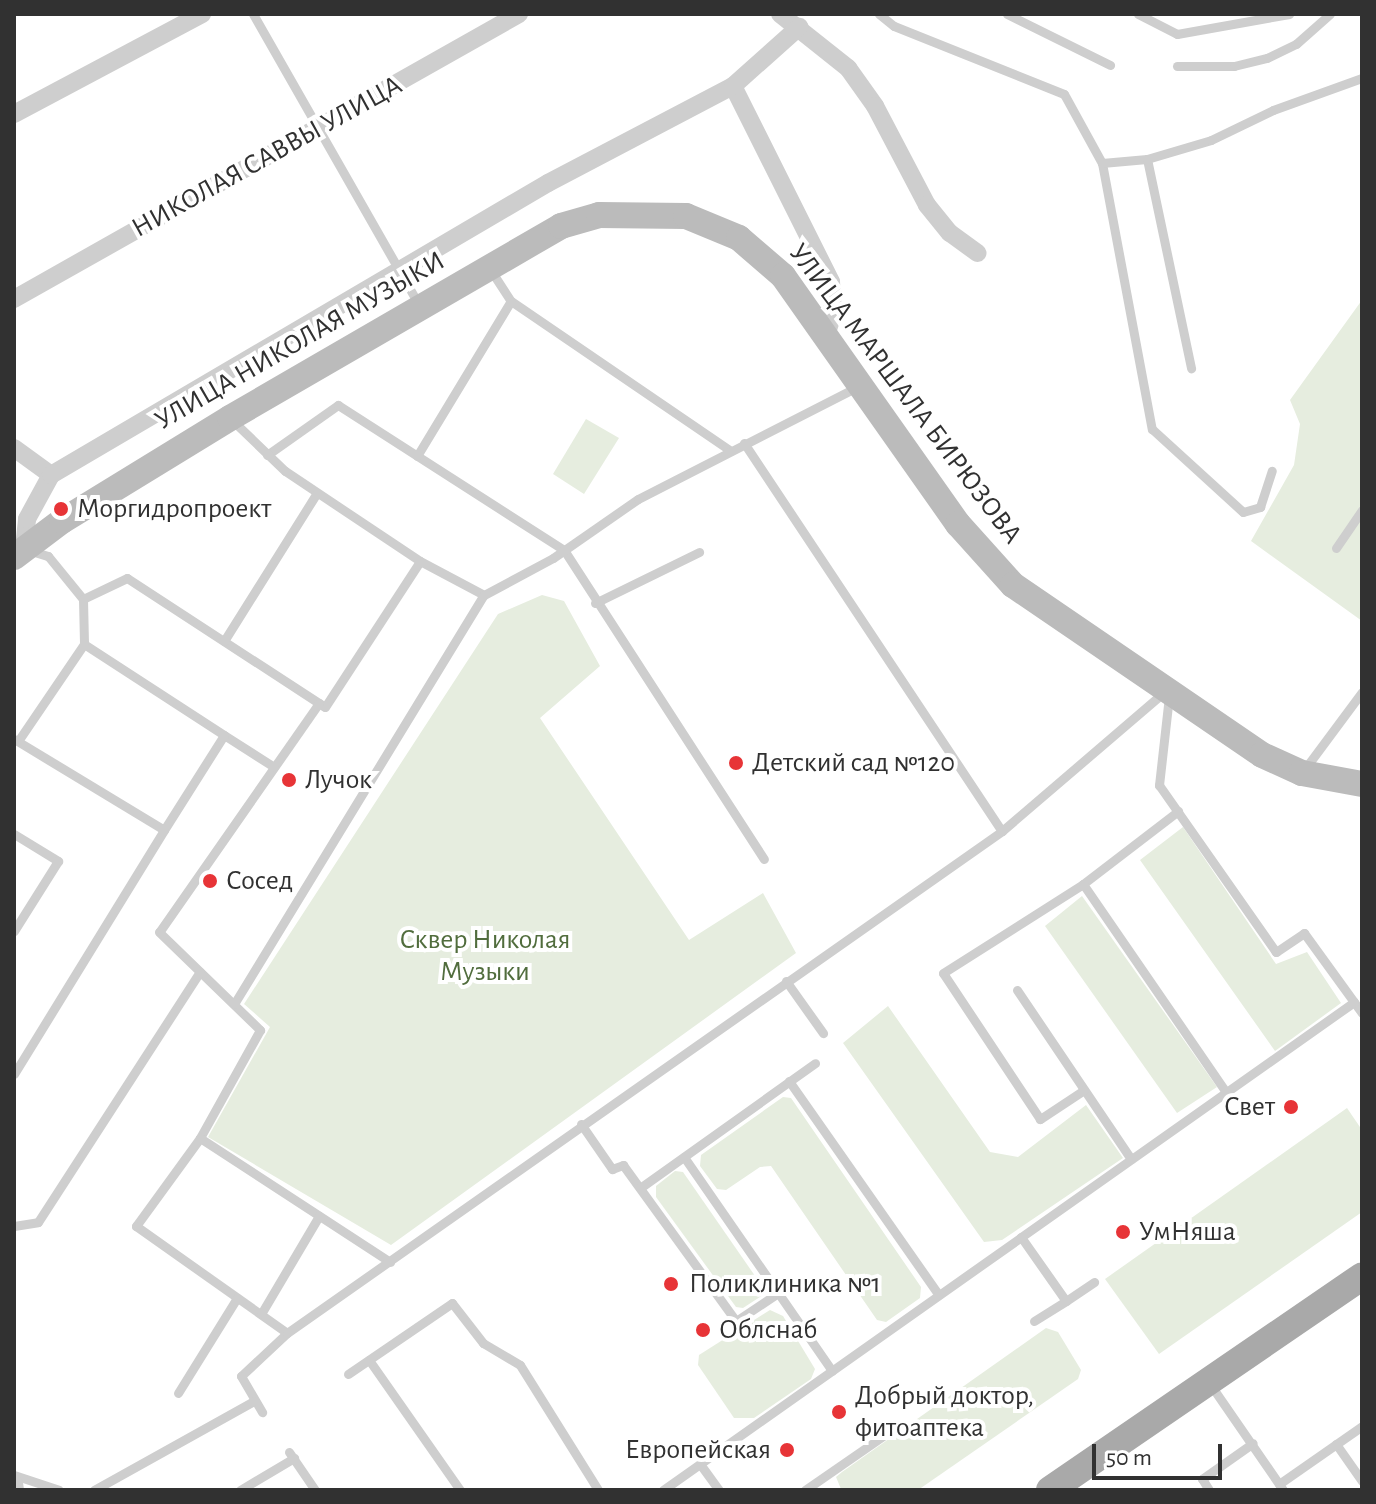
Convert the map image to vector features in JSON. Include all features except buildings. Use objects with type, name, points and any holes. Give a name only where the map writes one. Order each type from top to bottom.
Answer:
[{"type":"main road","name":"УЛИЦА МАРШАЛА БИРЮЗОВА","points":[[632,213],[686,216],[739,238],[783,276],[988,561],[1013,585],[1169,688],[1262,755],[1302,773],[1362,784]]},
{"type":"main road","name":"УЛИЦА НИКОЛАЯ МУЗЫКИ","points":[[19,553],[230,418],[561,226],[632,213]]},
{"type":"main road","points":[[1050,1490],[1362,1276]]},
{"type":"street","points":[[14,114],[202,14]]},
{"type":"street","name":"НИКОЛАЯ САВВЫ УЛИЦА","points":[[14,299],[519,14]]},
{"type":"street","points":[[780,14],[848,68],[875,106],[927,205],[950,233],[978,253]]},
{"type":"street","points":[[19,553],[27,519],[51,475],[399,270],[733,86],[799,27]]},
{"type":"street","points":[[733,86],[831,282],[833,314],[826,335]]},
{"type":"street","points":[[14,448],[51,475]]},
{"type":"street","points":[[14,1483],[15,1490]]},
{"type":"lane","points":[[253,14],[421,308]]},
{"type":"lane","points":[[879,14],[894,26],[1064,94],[1102,163],[1152,429],[1243,512],[1260,507],[1272,471]]},
{"type":"lane","points":[[1007,14],[1110,65]]},
{"type":"lane","points":[[1138,14],[1177,34],[1289,14]]},
{"type":"lane","points":[[1177,66],[1234,66],[1267,58],[1296,44],[1330,14]]},
{"type":"lane","points":[[1102,163],[1147,159],[1211,140],[1273,110],[1362,78]]},
{"type":"lane","points":[[1147,159],[1191,368]]},
{"type":"lane","points":[[488,267],[511,301],[731,451]]},
{"type":"lane","points":[[417,456],[511,301]]},
{"type":"lane","points":[[234,1004],[484,595],[564,550],[638,499],[860,386]]},
{"type":"lane","points":[[267,455],[338,405],[564,550],[595,603],[764,859]]},
{"type":"lane","points":[[230,418],[267,455],[317,493],[420,561],[484,595]]},
{"type":"lane","points":[[744,443],[1002,831]]},
{"type":"lane","points":[[224,641],[317,493]]},
{"type":"lane","points":[[1336,548],[1362,510]]},
{"type":"lane","points":[[595,603],[699,552]]},
{"type":"lane","points":[[19,553],[48,556],[83,599],[84,644],[16,740],[164,830]]},
{"type":"lane","points":[[83,599],[127,578],[325,707],[420,561]]},
{"type":"lane","points":[[84,644],[274,767]]},
{"type":"lane","points":[[1169,688],[1159,785],[1276,952],[1304,933],[1362,1013]]},
{"type":"lane","points":[[262,1412],[241,1376],[287,1333],[1002,831],[1169,688]]},
{"type":"lane","points":[[1302,773],[1362,692]]},
{"type":"lane","points":[[287,1333],[136,1226],[200,1138],[260,1030],[159,932],[319,703]]},
{"type":"lane","points":[[14,1074],[224,735]]},
{"type":"lane","points":[[1084,1090],[1040,1119],[943,973],[1083,884],[1178,811]]},
{"type":"lane","points":[[14,834],[58,861],[14,931]]},
{"type":"lane","points":[[1083,884],[1226,1092]]},
{"type":"lane","points":[[14,1226],[38,1222],[200,972]]},
{"type":"lane","points":[[786,981],[823,1033]]},
{"type":"lane","points":[[1017,990],[1131,1159]]},
{"type":"lane","points":[[663,1490],[1354,1002]]},
{"type":"lane","points":[[640,1188],[815,1063]]},
{"type":"lane","points":[[789,1081],[939,1295]]},
{"type":"lane","points":[[581,1124],[612,1169],[623,1165],[736,1321],[778,1293]]},
{"type":"lane","points":[[200,1138],[390,1262]]},
{"type":"lane","points":[[684,1157],[832,1371]]},
{"type":"lane","points":[[261,1314],[319,1216]]},
{"type":"lane","points":[[1021,1237],[1066,1301]]},
{"type":"lane","points":[[1034,1321],[1094,1282]]},
{"type":"lane","points":[[178,1393],[237,1298]]},
{"type":"lane","points":[[348,1374],[452,1303],[483,1343],[520,1365],[598,1490]]},
{"type":"lane","points":[[369,1360],[460,1490]]},
{"type":"lane","points":[[1208,1381],[1281,1487],[1362,1426]]},
{"type":"lane","points":[[94,1490],[254,1401]]},
{"type":"lane","points":[[805,1490],[893,1429]]},
{"type":"lane","points":[[1209,1490],[1202,1479],[1253,1443]]},
{"type":"lane","points":[[1336,1444],[1362,1481]]},
{"type":"lane","points":[[240,1490],[292,1455],[315,1490]]},
{"type":"lane","points":[[700,1464],[719,1490]]},
{"type":"lane","points":[[14,1475],[59,1490]]},
{"type":"green space","points":[[1362,300],[1362,621],[1251,541],[1294,465],[1300,424],[1290,400]]},
{"type":"green space","points":[[586,419],[619,438],[584,494],[553,474]]},
{"type":"green space","name":"Сквер Николая Музыки","points":[[542,595],[564,601],[600,666],[540,718],[689,940],[763,893],[796,953],[391,1245],[208,1137],[270,1027],[244,1004],[498,614]]},
{"type":"green space","points":[[1183,827],[1276,964],[1307,952],[1341,1003],[1275,1051],[1140,860]]},
{"type":"green space","points":[[1082,896],[1217,1087],[1177,1113],[1045,926]]},
{"type":"green space","points":[[888,1006],[990,1152],[1018,1157],[1086,1105],[1123,1158],[1002,1240],[984,1242],[843,1043]]},
{"type":"green space","points":[[783,1097],[791,1098],[921,1287],[920,1298],[886,1322],[877,1320],[771,1166],[760,1167],[726,1190],[717,1189],[700,1166],[701,1155]]},
{"type":"green space","points":[[1347,1108],[1362,1130],[1362,1212],[1159,1354],[1105,1279]]},
{"type":"green space","points":[[675,1171],[683,1172],[762,1286],[763,1295],[743,1308],[736,1307],[656,1197],[656,1186]]},
{"type":"green space","points":[[770,1310],[783,1316],[815,1369],[811,1379],[754,1418],[734,1418],[698,1365],[699,1355]]},
{"type":"green space","points":[[1046,1328],[1058,1332],[1081,1370],[1078,1379],[918,1490],[841,1489],[836,1477],[842,1472]]},
{"type":"place","name":"Моргидропроект","points":[[61,509]]},
{"type":"place","name":"Детский сад №120","points":[[736,763]]},
{"type":"place","name":"Лучок","points":[[289,780]]},
{"type":"place","name":"Сосед","points":[[210,881]]},
{"type":"place","name":"Свет","points":[[1291,1107]]},
{"type":"place","name":"УмНяша","points":[[1123,1232]]},
{"type":"place","name":"Поликлиника №1","points":[[671,1284]]},
{"type":"place","name":"Облснаб","points":[[703,1330]]},
{"type":"place","name":"Добрый доктор, фитоаптека","points":[[839,1412]]},
{"type":"place","name":"Европейская","points":[[787,1450]]}]
